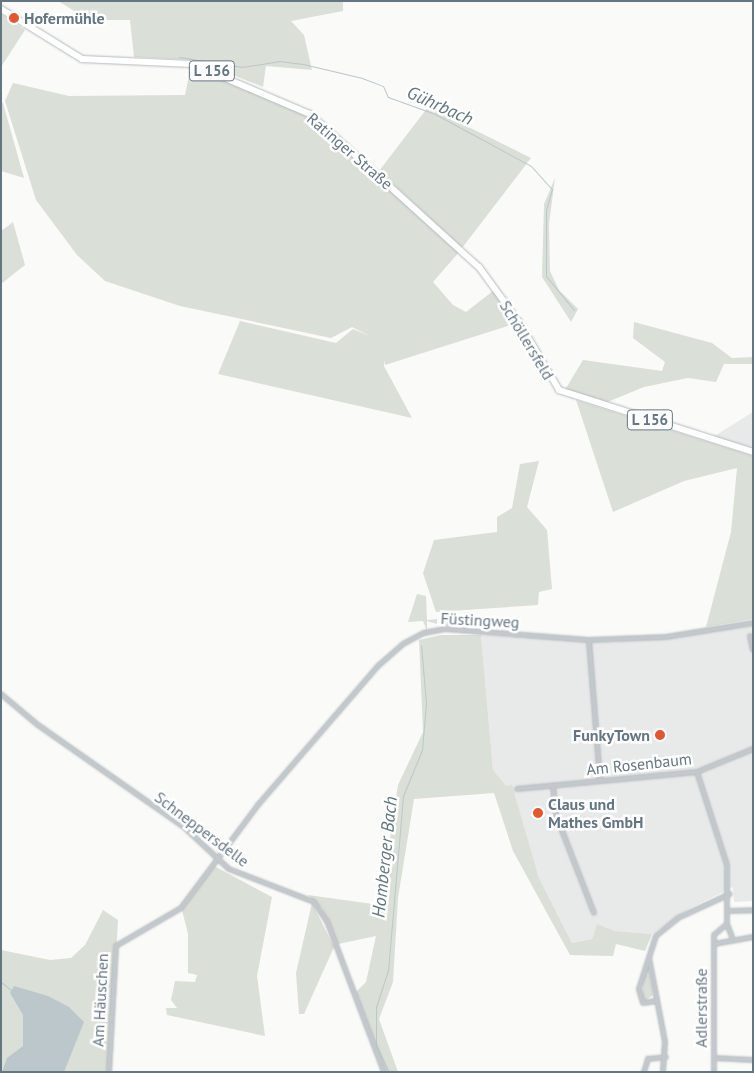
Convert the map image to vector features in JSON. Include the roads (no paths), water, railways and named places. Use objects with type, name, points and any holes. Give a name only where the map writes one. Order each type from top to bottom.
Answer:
[{"type":"main road","name":"Ratinger Straße","points":[[1,10],[82,59],[192,64],[302,110],[461,250]]},
{"type":"main road","name":"Schöllersfeld","points":[[461,250],[502,298],[561,391],[753,452]]},
{"type":"street","name":"Füstingweg","points":[[218,860],[378,666],[408,640],[445,629],[589,640],[666,637],[753,623]]},
{"type":"street","points":[[750,636],[753,650]]},
{"type":"street","points":[[589,640],[600,781]]},
{"type":"street","name":"Schneppersdelle","points":[[1,694],[79,756],[185,828],[218,860],[256,883],[308,898],[322,910],[384,1072]]},
{"type":"street","name":"Am Rosenbaum","points":[[517,789],[697,772],[753,749]]},
{"type":"street","points":[[697,772],[720,835],[730,894],[730,911],[727,924],[732,938]]},
{"type":"street","points":[[553,786],[556,815],[594,913]]},
{"type":"street","name":"Am Häuschen","points":[[110,1072],[116,946],[175,914],[218,860]]},
{"type":"street","points":[[657,1002],[642,1003],[639,995],[649,955],[662,928],[730,894]]},
{"type":"street","points":[[730,911],[753,910]]},
{"type":"street","name":"Adlerstraße","points":[[714,1072],[714,935],[727,924]]},
{"type":"street","points":[[714,944],[732,938],[753,937]]},
{"type":"street","points":[[649,955],[666,1057],[662,1072]]},
{"type":"street","points":[[644,1072],[648,1059],[666,1057]]},
{"type":"street","points":[[714,1058],[753,1060]]},
{"type":"waterway","name":"Gührbach","points":[[179,57],[242,67],[279,61],[303,64],[362,78],[383,86],[388,97],[435,114],[531,166],[552,189],[546,210],[546,276],[574,310]]},
{"type":"waterway","name":"Homberger Bach","points":[[389,1072],[376,1045],[376,1007],[388,971],[403,796],[422,750],[426,703],[421,645]]},
{"type":"waterway","points":[[1,982],[11,990]]},
{"type":"place","name":"Hofermühle","points":[[14,18]]},
{"type":"place","name":"FunkyTown","points":[[660,735]]},
{"type":"place","name":"Claus und Mathes GmbH","points":[[538,813]]}]
